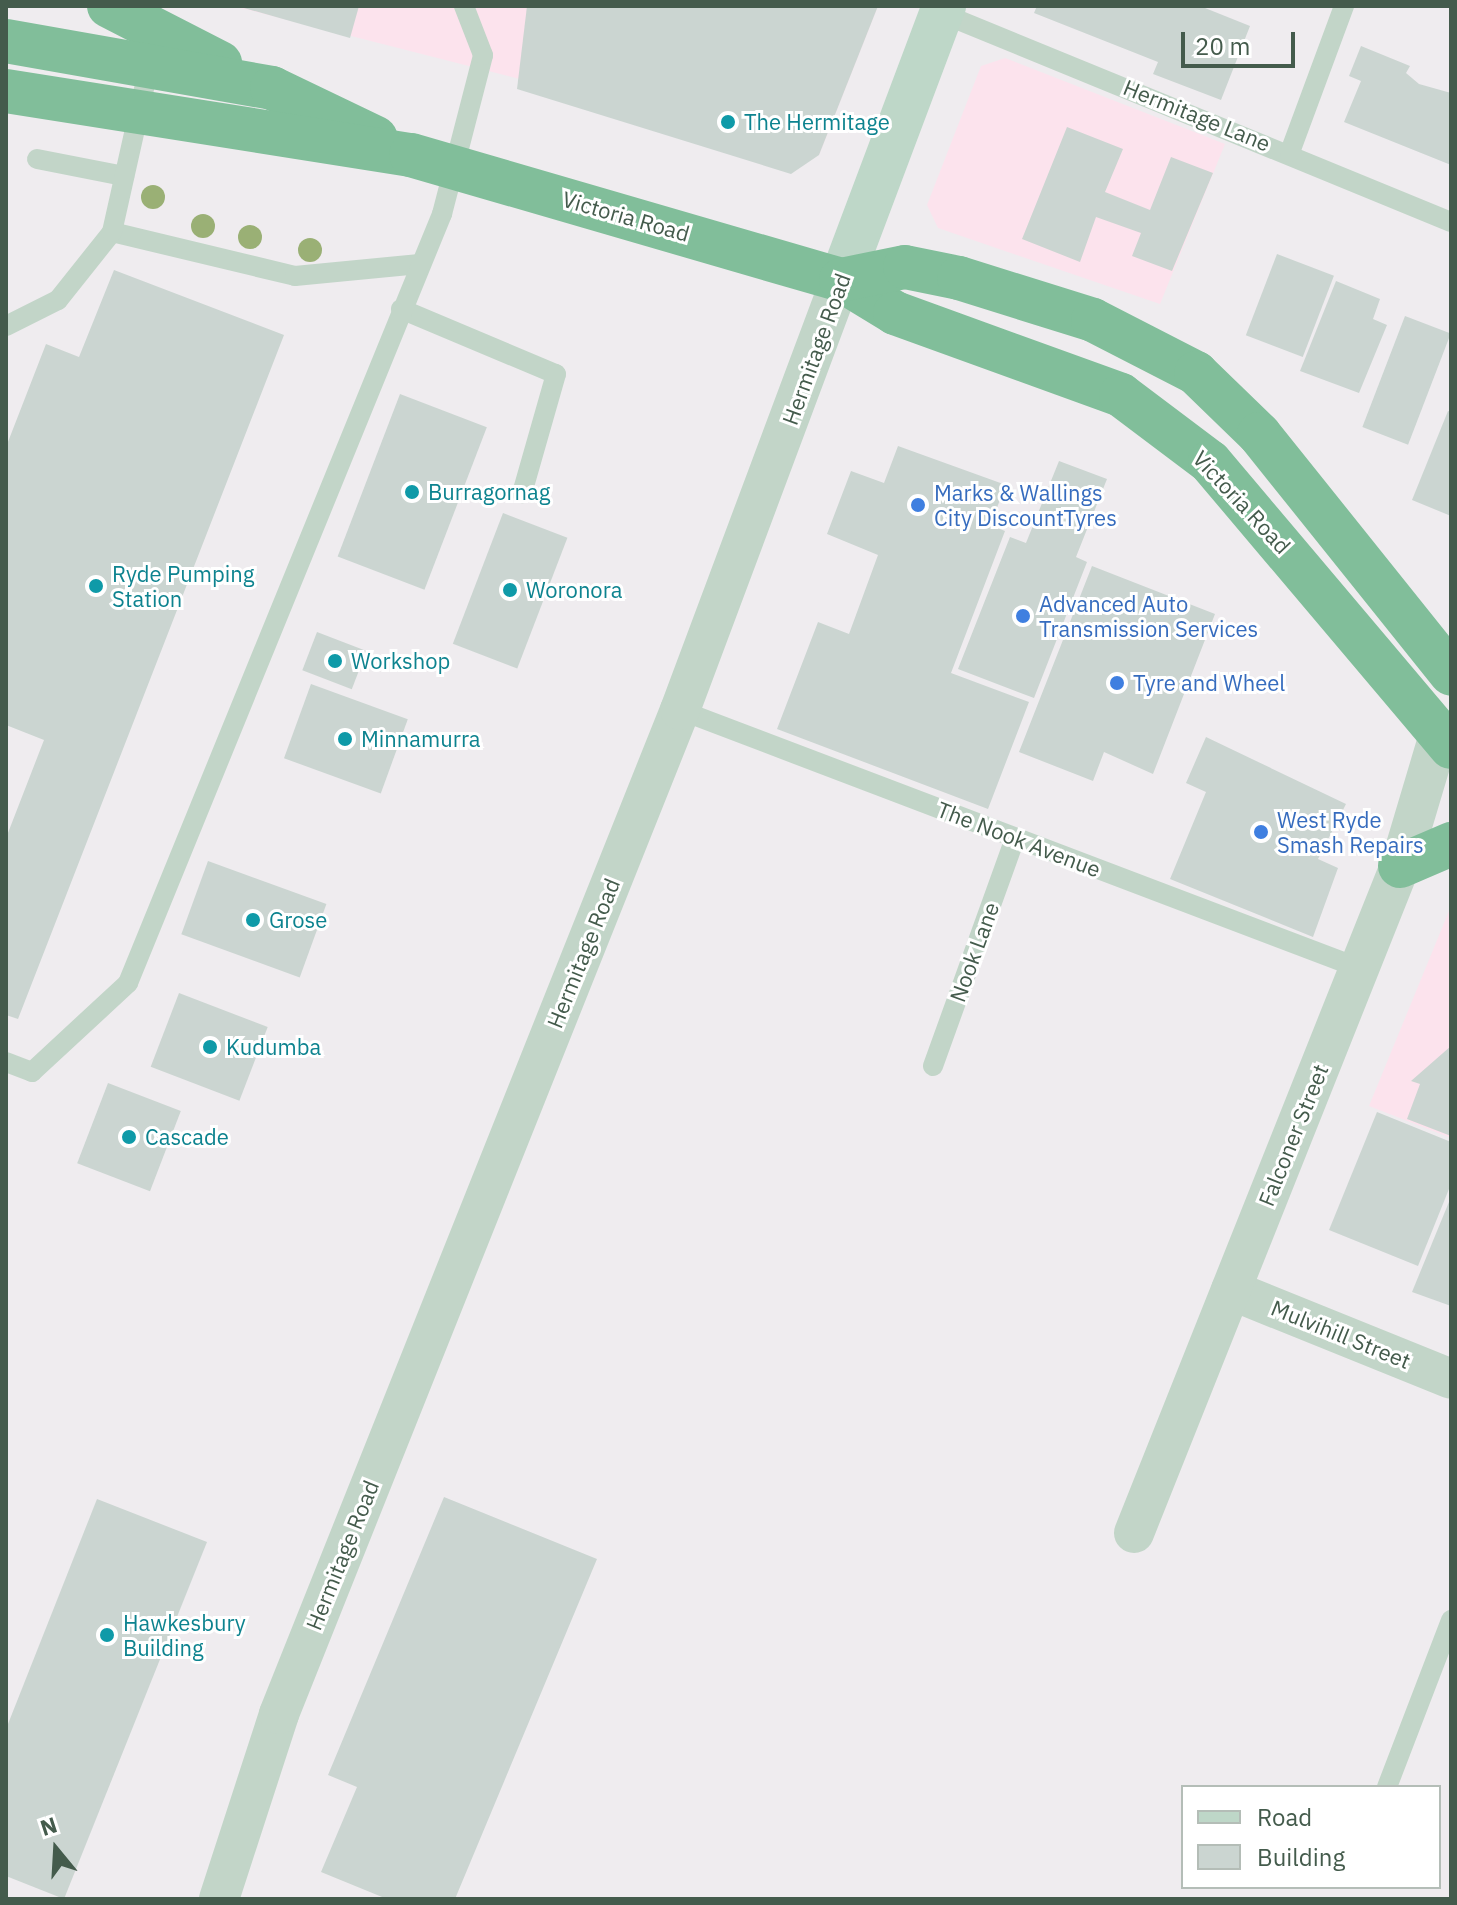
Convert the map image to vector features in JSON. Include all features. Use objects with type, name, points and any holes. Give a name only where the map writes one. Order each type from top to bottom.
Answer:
[{"type":"highway","points":[[109,6],[272,88]]},
{"type":"highway","name":"Victoria Road","points":[[6,41],[272,88],[411,155]]},
{"type":"highway","name":"Victoria Road","points":[[6,91],[411,155],[456,167],[841,280],[895,313],[1121,395],[1166,426],[1247,502],[1445,739]]},
{"type":"highway","name":"Victoria Road","points":[[841,280],[905,267],[959,278],[1093,320],[1196,373],[1259,434],[1451,674]]},
{"type":"highway","points":[[1400,866],[1451,844]]},
{"type":"street","name":"Hermitage Road","points":[[219,1899],[279,1714],[680,710],[942,10]]},
{"type":"street","name":"Falconer Street","points":[[1134,1533],[1400,866],[1445,739]]},
{"type":"street","name":"Mulvihill Street","points":[[1231,1290],[1451,1379]]},
{"type":"lane","points":[[6,1062],[32,1072],[128,983],[456,167],[483,55],[464,6]]},
{"type":"lane","points":[[1290,152],[1344,6]]},
{"type":"lane","name":"Hermitage Lane","points":[[942,10],[1290,152],[1451,222]]},
{"type":"lane","points":[[6,326],[58,300],[112,232],[136,112],[149,66]]},
{"type":"lane","points":[[37,159],[124,176]]},
{"type":"lane","points":[[112,232],[295,276],[419,264]]},
{"type":"lane","points":[[401,309],[556,374],[522,493]]},
{"type":"lane","name":"The Nook Avenue","points":[[680,710],[1359,968]]},
{"type":"lane","name":"Nook Lane","points":[[933,1066],[1015,838]]},
{"type":"lane","points":[[1388,1785],[1451,1620]]},
{"type":"shaded area","name":"The Hermitage","points":[[233,6],[878,6],[819,155]]},
{"type":"shaded area","points":[[1005,58],[1225,144],[1160,304],[938,228],[927,205],[981,66]]},
{"type":"shaded area","points":[[1451,906],[1451,1138],[1369,1106]]},
{"type":"building","points":[[237,6],[359,6],[350,38]]},
{"type":"building","name":"The Hermitage","points":[[527,6],[878,6],[819,155],[791,174],[517,89]]},
{"type":"building","points":[[1037,6],[1200,6],[1250,26],[1221,100],[1153,74],[1158,62],[1034,13]]},
{"type":"building","points":[[1361,46],[1410,66],[1406,73],[1419,84],[1451,93],[1451,165],[1344,122],[1361,81],[1349,76]]},
{"type":"building","points":[[1067,127],[1123,149],[1105,192],[1150,210],[1171,157],[1213,173],[1172,271],[1132,256],[1141,233],[1096,217],[1080,262],[1022,239]]},
{"type":"building","points":[[1277,254],[1334,276],[1303,357],[1246,335]]},
{"type":"building","name":"Ryde Pumping Station","points":[[114,270],[284,335],[18,1019],[6,1015],[6,838],[44,740],[6,725],[6,447],[46,344],[79,357]]},
{"type":"building","points":[[1336,281],[1380,299],[1373,319],[1387,325],[1359,393],[1300,371]]},
{"type":"building","points":[[1405,316],[1451,334],[1408,445],[1362,427]]},
{"type":"building","name":"Burragornag","points":[[400,394],[487,427],[424,590],[338,556]]},
{"type":"building","points":[[1448,411],[1451,412],[1451,516],[1412,500]]},
{"type":"building","points":[[898,446],[1006,485],[990,525],[1005,531],[951,673],[1029,702],[988,809],[777,729],[818,622],[849,634],[878,555],[827,534],[851,471],[884,483]]},
{"type":"building","name":"Advanced Auto Transmission Services","points":[[1059,461],[1107,479],[1076,557],[1087,562],[1034,698],[958,669],[1010,537],[1026,543]]},
{"type":"building","name":"Woronora","points":[[503,513],[567,538],[517,668],[453,644]]},
{"type":"building","name":"Tyre and Wheel","points":[[1092,566],[1215,614],[1153,774],[1104,752],[1093,781],[1019,752]]},
{"type":"building","name":"Workshop","points":[[317,632],[366,651],[352,689],[302,670]]},
{"type":"building","name":"Minnamurra","points":[[311,684],[408,719],[381,793],[284,758]]},
{"type":"building","name":"West Ryde Smash Repairs","points":[[1206,737],[1346,804],[1318,859],[1338,868],[1313,937],[1170,879],[1206,792],[1186,783]]},
{"type":"building","name":"Grose","points":[[208,861],[326,904],[300,977],[181,934]]},
{"type":"building","name":"Kudumba","points":[[179,993],[268,1027],[239,1101],[151,1067]]},
{"type":"building","points":[[1451,1046],[1451,1136],[1407,1119],[1420,1084],[1411,1081]]},
{"type":"building","name":"Cascade","points":[[108,1083],[181,1111],[150,1191],[77,1163]]},
{"type":"building","points":[[1377,1112],[1451,1142],[1451,1184],[1418,1266],[1329,1230]]},
{"type":"building","points":[[1451,1197],[1451,1306],[1412,1292]]},
{"type":"building","points":[[444,1497],[597,1559],[455,1899],[387,1899],[321,1872],[357,1787],[328,1775]]},
{"type":"building","name":"Hawkesbury Building","points":[[97,1499],[207,1542],[64,1899],[6,1876],[6,1729]]},
{"type":"place","name":"The Hermitage","points":[[728,122]]},
{"type":"place","name":"Burragornag","points":[[412,492]]},
{"type":"place","name":"Marks & Wallings City DiscountTyres","points":[[918,505]]},
{"type":"place","name":"Ryde Pumping Station","points":[[96,586]]},
{"type":"place","name":"Woronora","points":[[510,590]]},
{"type":"place","name":"Advanced Auto Transmission Services","points":[[1023,616]]},
{"type":"place","name":"Workshop","points":[[335,661]]},
{"type":"place","name":"Tyre and Wheel","points":[[1117,683]]},
{"type":"place","name":"Minnamurra","points":[[345,739]]},
{"type":"place","name":"West Ryde Smash Repairs","points":[[1261,832]]},
{"type":"place","name":"Grose","points":[[253,920]]},
{"type":"place","name":"Kudumba","points":[[210,1047]]},
{"type":"place","name":"Cascade","points":[[129,1137]]},
{"type":"place","name":"Hawkesbury Building","points":[[107,1635]]}]
